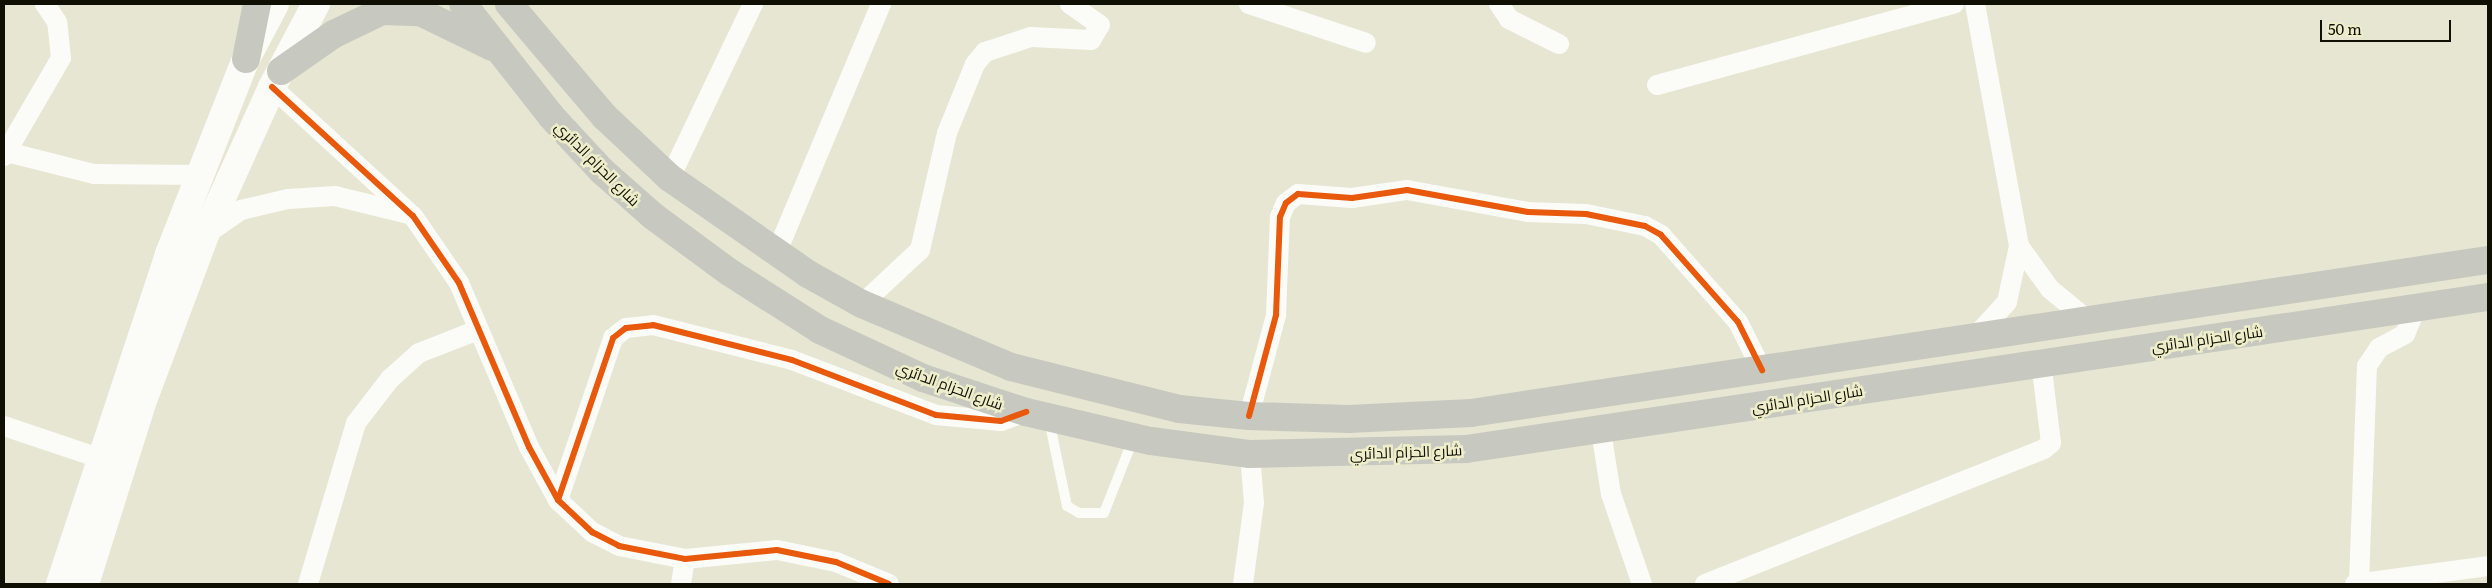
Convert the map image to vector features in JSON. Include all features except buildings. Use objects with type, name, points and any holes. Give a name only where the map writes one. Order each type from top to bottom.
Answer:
[{"type":"main road","points":[[246,59],[257,4]]},
{"type":"main road","points":[[60,584],[98,458],[198,175],[246,59],[275,4]]},
{"type":"main road","points":[[86,584],[142,403],[205,235],[276,79],[316,4]]},
{"type":"main road","name":"شارع الحزام الدائري","points":[[463,4],[496,49],[602,171],[653,216],[729,272],[820,330],[923,378],[1037,415],[1134,437],[1250,454],[1466,449],[1601,431],[2041,362],[2488,297]]},
{"type":"main road","points":[[509,4],[605,117],[670,178],[776,254],[862,304],[1021,370],[1179,409],[1249,416],[1349,419],[1471,412],[2488,260]]},
{"type":"main road","points":[[276,79],[334,34],[382,11],[420,12],[496,49]]},
{"type":"street","points":[[45,4],[57,22],[61,58],[6,154],[94,174],[198,175]]},
{"type":"street","points":[[670,178],[754,4]]},
{"type":"street","points":[[776,254],[881,4]]},
{"type":"street","points":[[862,304],[920,250],[947,133],[975,64],[984,52],[1031,37],[1091,40],[1100,25],[1070,4]]},
{"type":"street","points":[[1249,4],[1366,43]]},
{"type":"street","points":[[1499,4],[1509,20],[1559,44]]},
{"type":"street","points":[[1656,85],[1954,4]]},
{"type":"street","points":[[1974,338],[2007,302],[2020,246],[1975,4]]},
{"type":"street","points":[[276,79],[413,216],[459,283],[529,447],[558,500],[592,532],[619,546],[685,559],[777,550],[836,562],[889,584]]},
{"type":"street","points":[[1249,416],[1276,315],[1280,217],[1286,203],[1298,194],[1352,198],[1407,190],[1528,212],[1586,214],[1645,226],[1661,235],[1738,322],[1762,370]]},
{"type":"street","points":[[205,235],[241,210],[288,199],[335,196],[413,216]]},
{"type":"street","points":[[2020,246],[2050,289],[2089,321]]},
{"type":"street","points":[[2416,308],[2405,334],[2379,348],[2367,366],[2357,584],[2488,566]]},
{"type":"street","points":[[558,500],[613,338],[626,328],[654,325],[792,360],[936,415],[1001,421],[1037,415]]},
{"type":"street","points":[[308,584],[356,423],[390,379],[419,353],[478,330]]},
{"type":"street","points":[[1705,584],[2044,449],[2051,443],[2041,362]]},
{"type":"street","points":[[4,426],[98,458]]},
{"type":"street","points":[[1601,431],[1611,494],[1642,584]]},
{"type":"street","points":[[1243,584],[1254,503],[1250,454]]},
{"type":"street","points":[[681,584],[685,559]]},
{"type":"lane","points":[[1037,415],[1067,506],[1079,513],[1104,513],[1134,437]]},
{"type":"cycle path","points":[[272,87],[413,216],[459,283],[529,447],[558,500],[592,532],[619,546],[685,559],[777,550],[836,562],[889,584]]},
{"type":"cycle path","points":[[1249,416],[1276,315],[1280,217],[1286,203],[1298,194],[1352,198],[1407,190],[1528,212],[1586,214],[1645,226],[1661,235],[1738,322],[1762,370]]},
{"type":"cycle path","points":[[558,500],[613,338],[626,328],[653,325],[792,360],[936,415],[1001,421],[1026,412]]}]
